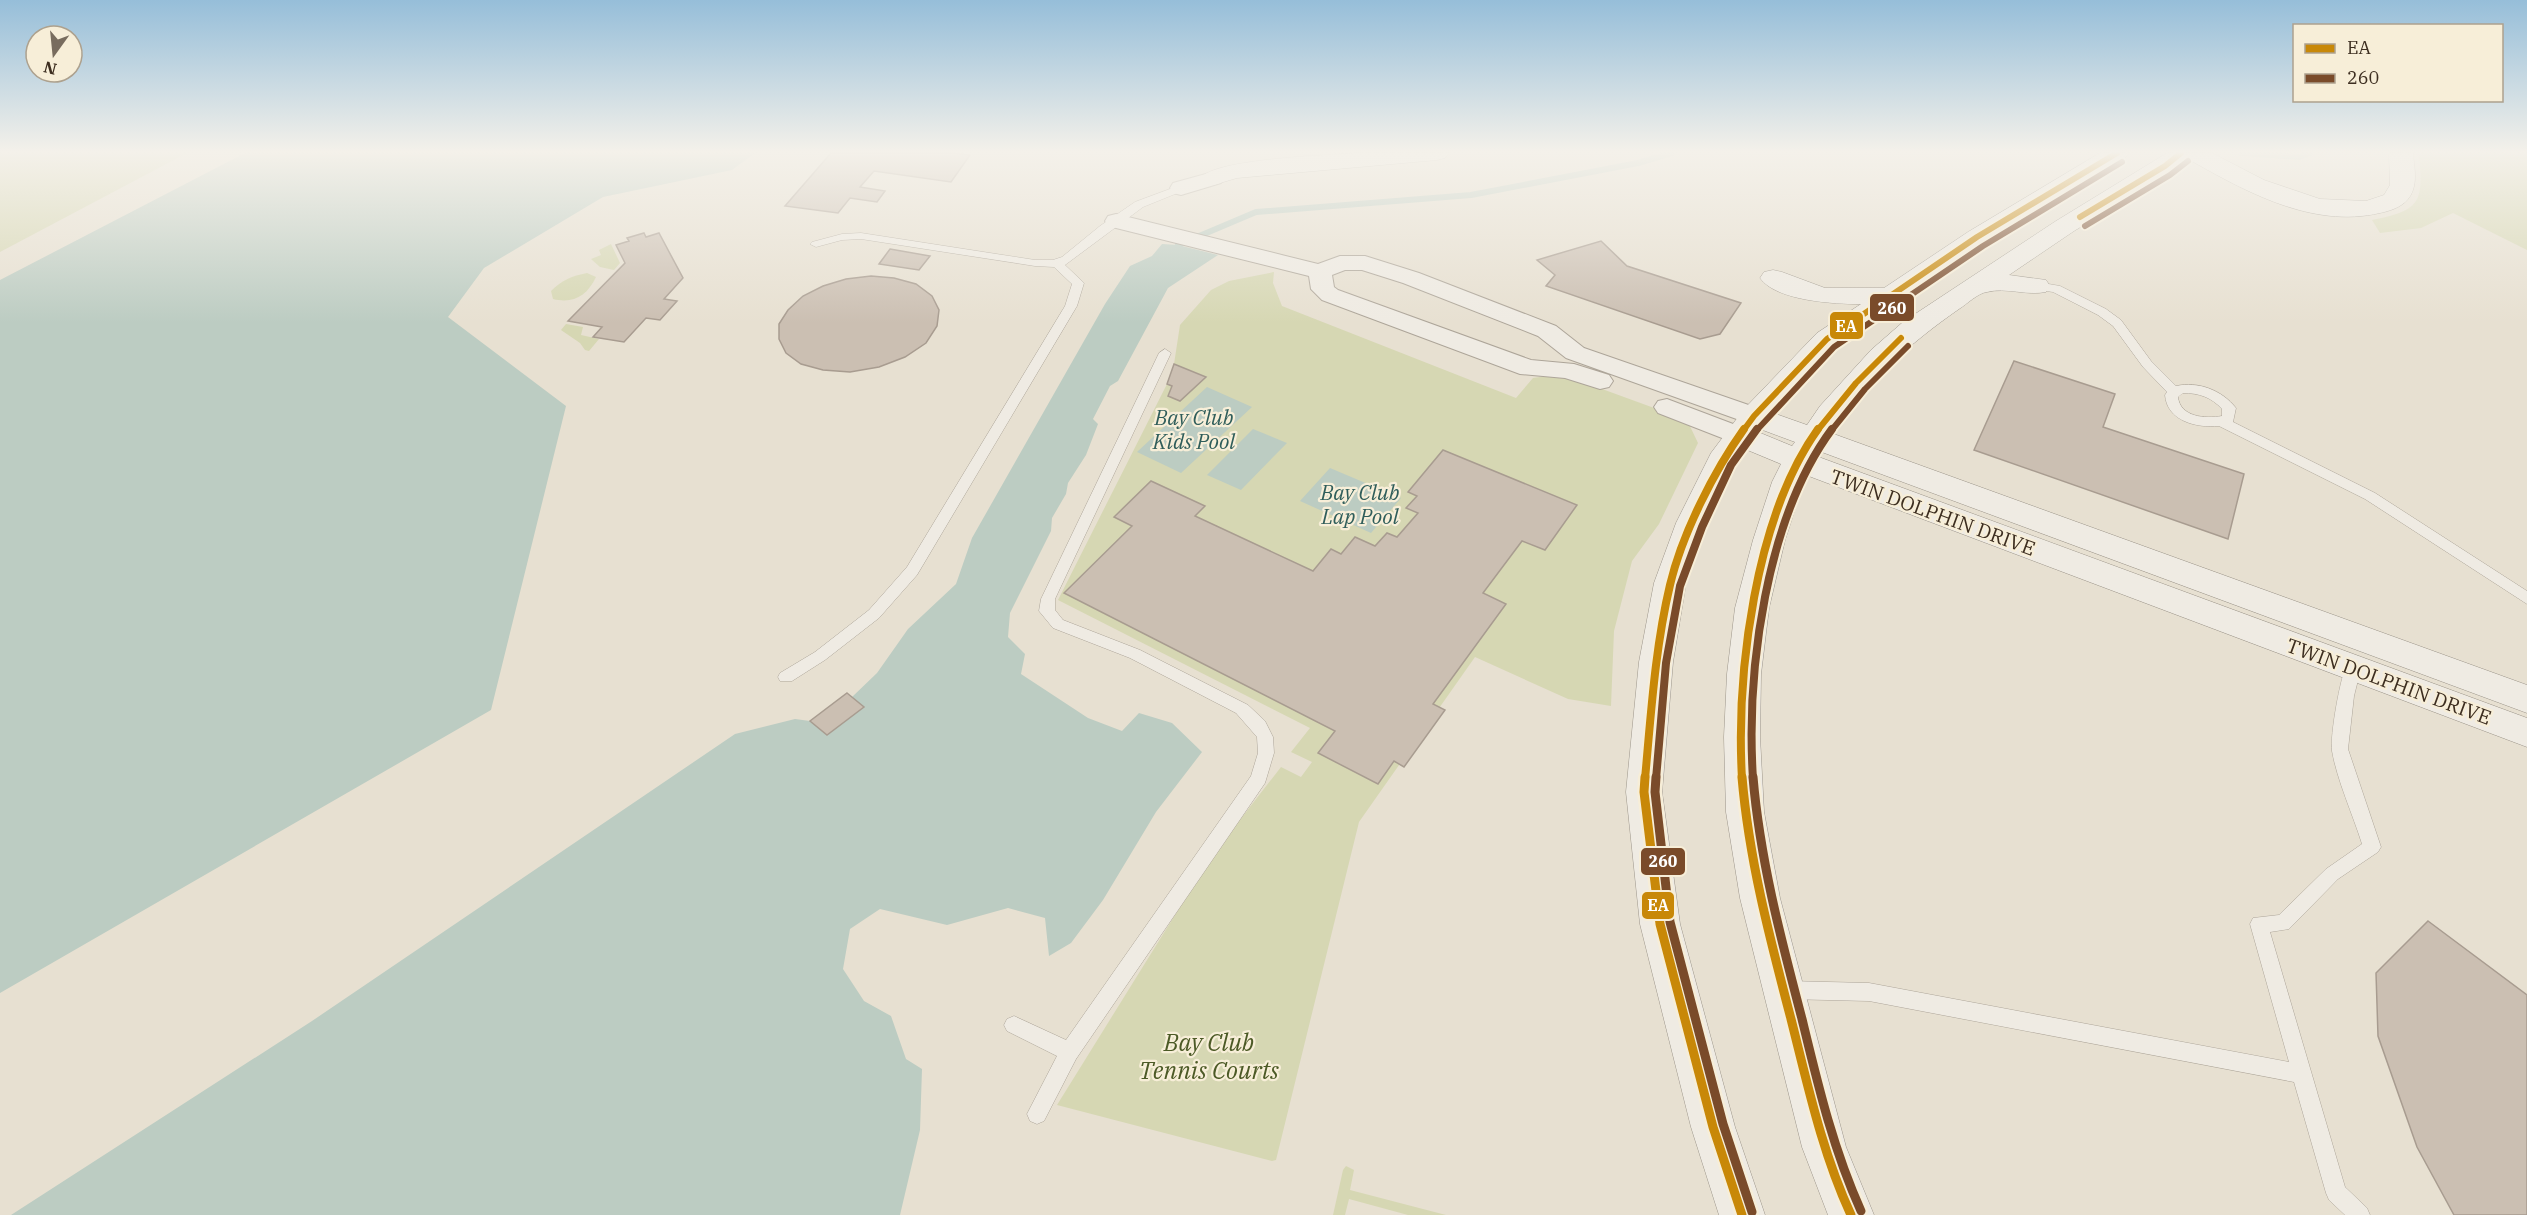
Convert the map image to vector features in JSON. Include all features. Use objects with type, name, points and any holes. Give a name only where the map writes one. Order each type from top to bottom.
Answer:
[{"type":"main road","points":[[1742,1215],[1713,1127],[1660,924],[1644,792],[1656,662],[1670,583],[1692,522],[1722,460],[1747,426],[1827,339],[1977,237],[2022,210]]},
{"type":"main road","points":[[1851,1215],[1824,1147],[1760,898],[1746,812],[1742,727],[1744,674],[1752,608],[1769,540],[1787,483],[1830,413],[1887,350],[1913,328],[2093,210]]},
{"type":"main road","points":[[1773,278],[1806,292],[1825,296],[1890,296]]},
{"type":"main road","points":[[1979,284],[2007,283],[2037,286]]},
{"type":"main road","name":"TWIN DOLPHIN DRIVE","points":[[1747,426],[2353,668],[2527,733]]},
{"type":"main road","name":"TWIN DOLPHIN DRIVE","points":[[1806,449],[2527,699]]},
{"type":"street","points":[[1116,221],[1320,272]]},
{"type":"street","name":"TWIN DOLPHIN DRIVE","points":[[1352,262],[1365,263],[1411,278],[1547,331],[1575,353],[1747,426],[1586,375],[1550,367],[1529,368],[1330,295],[1323,289],[1320,272],[1340,263],[1352,262]]},
{"type":"lane","points":[[816,244],[842,237],[861,236],[1035,263],[1056,263],[1069,259],[1087,241],[1133,210]]},
{"type":"lane","points":[[786,677],[820,656],[874,614],[912,571],[1071,306],[1078,284],[1056,263]]},
{"type":"lane","points":[[2037,286],[2056,289],[2117,322],[2147,364],[2174,391]]},
{"type":"lane","points":[[1037,1114],[1069,1052],[1259,778],[1266,753],[1265,737],[1262,731],[1242,709],[1135,654],[1058,624],[1047,611],[1048,599],[1165,353]]},
{"type":"lane","points":[[2174,391],[2197,389],[2219,398],[2229,408],[2230,414],[2222,422]]},
{"type":"lane","points":[[2174,391],[2170,400],[2172,405],[2185,416],[2203,422],[2222,422],[2370,496],[2527,598]]},
{"type":"lane","points":[[2353,668],[2346,696],[2340,750],[2372,847],[2332,874],[2283,923],[2259,924],[2336,1193],[2360,1215]]},
{"type":"lane","points":[[1783,990],[1869,992],[2301,1074]]},
{"type":"lane","points":[[1014,1025],[1069,1052]]},
{"type":"green space","points":[[0,210],[80,210],[0,252]]},
{"type":"green space","points":[[2405,210],[2527,210],[2527,250],[2453,213],[2421,228],[2380,233],[2372,220]]},
{"type":"green space","points":[[611,244],[620,263],[614,270],[600,267],[591,259],[601,255],[599,250]]},
{"type":"green space","name":"Bay Club Tennis Courts","points":[[1274,272],[1273,283],[1282,306],[1516,398],[1533,378],[1561,374],[1687,420],[1698,443],[1659,524],[1632,561],[1614,631],[1611,706],[1568,699],[1475,657],[1359,822],[1276,1160],[1272,1161],[1057,1105],[1211,857],[1281,767],[1301,777],[1312,762],[1291,752],[1310,728],[1058,600],[1167,384],[1174,364],[1180,325],[1211,290],[1229,281]]},
{"type":"green space","points":[[587,273],[596,277],[584,294],[567,300],[553,299],[551,291],[559,284]]},
{"type":"green space","points":[[566,324],[583,327],[581,335],[599,339],[589,351],[585,350],[580,343],[561,330]]},
{"type":"green space","points":[[1346,1166],[1354,1170],[1350,1190],[1446,1215],[1408,1215],[1349,1199],[1345,1215],[1333,1215],[1343,1170]]},
{"type":"water","points":[[136,210],[582,210],[484,268],[448,317],[566,406],[491,710],[0,993],[0,280]]},
{"type":"water","points":[[1162,244],[1178,245],[1218,255],[1168,288],[1118,381],[1110,386],[1093,419],[1098,424],[1086,455],[1068,483],[1066,494],[1052,518],[1051,531],[1010,613],[1008,637],[1025,654],[1021,674],[1088,718],[1122,731],[1139,713],[1172,723],[1202,752],[1156,812],[1103,900],[1071,943],[1049,956],[1045,918],[1008,908],[947,925],[880,909],[850,929],[843,969],[864,1001],[891,1016],[906,1059],[922,1069],[920,1130],[900,1215],[11,1215],[312,1021],[735,734],[795,719],[810,721],[827,735],[864,707],[852,697],[877,673],[908,629],[956,584],[972,538],[1105,304],[1130,266],[1152,256]]},
{"type":"water","name":"Bay Club Kids Pool","points":[[1207,387],[1252,407],[1181,473],[1137,452]]},
{"type":"water","points":[[1253,429],[1287,443],[1241,490],[1207,475]]},
{"type":"water","name":"Bay Club Lap Pool","points":[[1330,468],[1401,498],[1371,533],[1300,501]]},
{"type":"building","points":[[813,210],[841,210],[838,213]]},
{"type":"building","points":[[644,233],[646,237],[659,233],[683,278],[664,299],[677,301],[660,320],[646,318],[624,342],[593,337],[602,327],[568,321],[625,263],[616,245],[629,241],[627,238]]},
{"type":"building","points":[[1601,241],[1627,266],[1741,303],[1720,334],[1700,339],[1546,286],[1555,275],[1537,260]]},
{"type":"building","points":[[890,249],[930,256],[919,270],[879,264]]},
{"type":"building","points":[[871,276],[894,278],[916,284],[932,296],[939,310],[937,326],[926,343],[905,357],[879,367],[850,372],[823,370],[801,364],[786,353],[779,339],[779,324],[788,310],[803,296],[823,286],[846,279]]},
{"type":"building","points":[[2014,361],[2115,394],[2103,427],[2244,474],[2228,539],[1974,450]]},
{"type":"building","points":[[1174,364],[1206,377],[1180,401],[1168,396],[1172,386],[1167,384]]},
{"type":"building","points":[[1443,450],[1577,505],[1545,550],[1522,541],[1483,593],[1506,604],[1433,704],[1445,710],[1404,767],[1394,761],[1378,784],[1318,753],[1335,731],[1064,593],[1132,526],[1114,517],[1151,481],[1205,506],[1195,516],[1313,571],[1331,549],[1341,554],[1355,537],[1375,546],[1387,533],[1397,537],[1418,513],[1406,508],[1417,496],[1408,492]]},
{"type":"building","points":[[847,693],[864,707],[827,735],[810,721]]},
{"type":"building","points":[[2428,921],[2527,995],[2527,1215],[2454,1215],[2417,1147],[2378,1036],[2376,973]]},
{"type":"waterway","points":[[1178,245],[1256,212],[1285,210]]},
{"type":"transit line","name":"EA","points":[[1742,1215],[1713,1127],[1660,924],[1644,792],[1656,662],[1670,583],[1692,523],[1722,460],[1754,416],[1827,339],[1977,237],[2022,210]]},
{"type":"transit line","name":"260","points":[[1752,1212],[1723,1124],[1670,922],[1655,792],[1666,663],[1680,586],[1702,527],[1731,465],[1762,423],[1834,347],[1983,246],[2043,210]]},
{"type":"transit line","name":"EA","points":[[2080,217],[2092,210]]},
{"type":"transit line","name":"260","points":[[2085,226],[2112,210]]},
{"type":"transit line","name":"EA","points":[[1851,1215],[1820,1135],[1759,892],[1748,835],[1742,777],[1742,699],[1747,648],[1761,572],[1788,481],[1804,451],[1828,416],[1856,383],[1901,338]]},
{"type":"transit line","name":"260","points":[[1861,1211],[1830,1132],[1770,889],[1753,779],[1752,701],[1757,649],[1766,597],[1785,520],[1799,483],[1815,453],[1839,420],[1865,389],[1908,346]]}]
